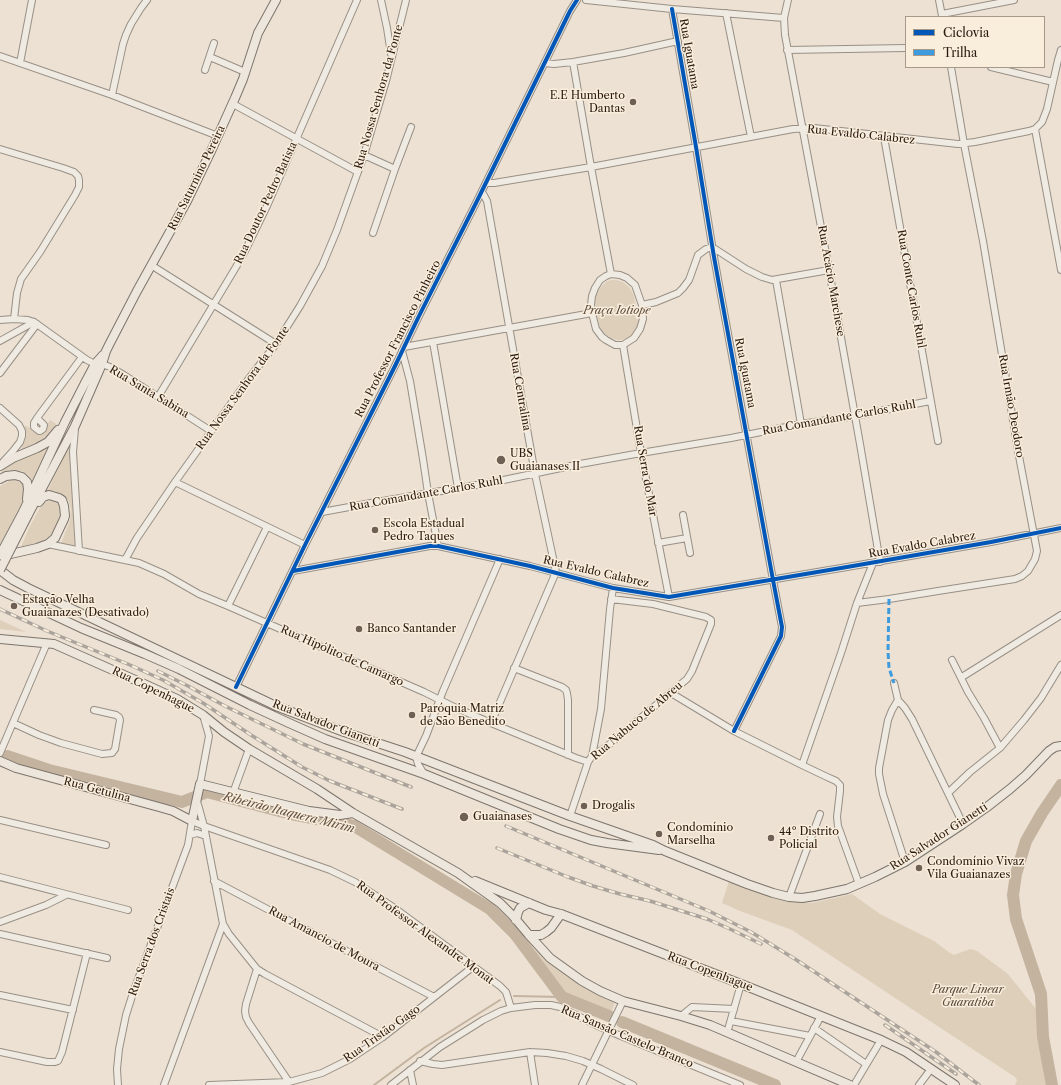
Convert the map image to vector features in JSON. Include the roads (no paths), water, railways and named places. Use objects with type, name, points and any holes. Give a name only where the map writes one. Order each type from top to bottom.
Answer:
[{"type":"main road","name":"Rua Saturnino Pereira","points":[[27,512],[65,422],[99,364],[151,265],[187,201],[233,104],[258,33],[276,0]]},
{"type":"main road","name":"Rua Saturnino Pereira","points":[[27,512],[75,426],[99,364]]},
{"type":"main road","points":[[0,465],[48,442],[65,422]]},
{"type":"main road","points":[[0,479],[6,476],[16,475],[22,477],[27,482],[28,489],[27,512],[0,570]]},
{"type":"main road","points":[[45,495],[54,496],[62,500],[64,506],[64,520],[55,538],[48,544],[37,548],[0,556],[27,512],[41,498],[45,495]]},
{"type":"main road","points":[[0,546],[18,552]]},
{"type":"main road","name":"Rua Salvador Gianetti","points":[[0,570],[13,580],[28,588],[276,706],[416,757],[570,816],[653,844],[665,851],[747,884],[789,897],[802,898],[847,889],[904,862],[963,824],[1010,789],[1049,751],[1055,747],[1061,746]]},
{"type":"main road","name":"Rua Salvador Gianetti","points":[[0,590],[81,628],[179,669],[289,724],[332,741],[424,774],[556,828],[591,840],[665,851]]},
{"type":"main road","name":"Rua Copenhague","points":[[0,639],[54,644],[177,699],[204,715],[224,732],[249,749],[317,789],[353,813],[458,873],[546,910],[561,914],[881,1040],[906,1052],[955,1085]]},
{"type":"main road","name":"Rua Getulina","points":[[0,761],[16,768],[173,811],[192,821]]},
{"type":"main road","points":[[200,786],[309,811],[340,815],[353,813]]},
{"type":"main road","name":"Rua Serra dos Cristais","points":[[192,821],[200,786]]},
{"type":"main road","points":[[556,828],[565,823],[570,816]]},
{"type":"main road","points":[[458,873],[500,902],[550,958],[582,981],[600,991],[624,1001],[681,1016],[727,1032],[850,1085]]},
{"type":"main road","points":[[516,920],[520,908],[529,903]]},
{"type":"main road","points":[[546,910],[552,926]]},
{"type":"main road","points":[[529,935],[546,932],[561,914]]},
{"type":"street","points":[[20,63],[32,0]]},
{"type":"street","points":[[112,96],[126,35],[131,24],[147,0]]},
{"type":"street","name":"Rua Doutor Pedro Batista","points":[[158,397],[246,249],[267,206],[357,0]]},
{"type":"street","points":[[381,0],[391,58]]},
{"type":"street","name":"Rua Nossa Senhora da Fonte","points":[[125,560],[137,538],[175,482],[250,377],[276,344],[300,306],[322,266],[337,230],[364,155],[386,81],[406,0]]},
{"type":"street","name":"Rua Professor Francisco Pinheiro","points":[[236,687],[292,571],[482,192],[570,11],[577,0]]},
{"type":"street","points":[[586,0],[784,18]]},
{"type":"street","name":"Rua Acácio Marchese","points":[[788,0],[784,18],[784,35],[829,270],[880,562]]},
{"type":"street","points":[[939,0],[942,15],[1014,0]]},
{"type":"street","name":"Rua Iguatama","points":[[672,9],[712,247],[747,435],[750,459],[782,621],[781,636],[734,731]]},
{"type":"street","points":[[726,13],[751,137]]},
{"type":"street","points":[[545,64],[573,62],[678,41]]},
{"type":"street","points":[[205,70],[214,43]]},
{"type":"street","points":[[787,50],[905,48]]},
{"type":"street","points":[[1061,50],[1048,109],[1042,122],[1036,129],[1061,270]]},
{"type":"street","points":[[0,56],[218,136]]},
{"type":"street","points":[[210,57],[245,72]]},
{"type":"street","points":[[573,62],[590,167],[611,274]]},
{"type":"street","name":"Rua Irmão Deodoro","points":[[857,603],[1015,579],[1028,571],[1035,559],[1037,551],[951,68]]},
{"type":"street","points":[[995,68],[1053,82]]},
{"type":"street","points":[[233,104],[358,172]]},
{"type":"street","points":[[373,233],[395,169],[412,127]]},
{"type":"street","name":"Rua Evaldo Calabrez","points":[[486,183],[494,183],[590,167],[793,129],[814,128],[946,144],[964,144],[1036,129]]},
{"type":"street","name":"Rua Conte Carlos Ruhl","points":[[884,137],[938,441]]},
{"type":"street","points":[[0,149],[74,172],[78,176],[79,180],[79,187],[75,194],[40,252],[21,279],[17,293],[14,319]]},
{"type":"street","points":[[364,155],[395,169]]},
{"type":"street","name":"Rua Centralina","points":[[482,192],[487,201],[535,474],[556,572]]},
{"type":"street","points":[[642,305],[678,293],[689,280],[698,256],[706,249],[712,247],[752,273],[770,279],[776,280],[829,270]]},
{"type":"street","points":[[151,265],[276,344]]},
{"type":"street","points":[[611,274],[620,275],[627,278],[635,285],[642,305],[643,319],[640,329],[634,338],[623,345],[615,345],[606,340],[596,329],[591,305],[592,296],[600,280],[606,276],[611,274]]},
{"type":"street","points":[[776,280],[801,424]]},
{"type":"street","points":[[438,546],[428,493],[424,459],[403,349],[432,342],[592,313]]},
{"type":"street","name":"Rua Santa Sabina","points":[[0,320],[28,320],[36,323],[82,357],[124,375],[212,431]]},
{"type":"street","points":[[0,341],[36,323]]},
{"type":"street","points":[[0,373],[36,323]]},
{"type":"street","points":[[432,342],[458,488]]},
{"type":"street","name":"Rua Serra do Mar","points":[[623,345],[641,453],[669,597]]},
{"type":"street","points":[[37,418],[82,357]]},
{"type":"street","name":"Rua Comandante Carlos Ruhl","points":[[322,512],[801,424],[855,416],[930,400]]},
{"type":"street","points":[[0,408],[20,426],[22,431],[20,442],[0,465]]},
{"type":"street","name":"Rua Saturnino Pereira","points":[[75,426],[73,452],[79,551]]},
{"type":"street","points":[[175,482],[305,545]]},
{"type":"street","points":[[683,515],[690,553]]},
{"type":"street","points":[[228,606],[268,527]]},
{"type":"street","name":"Rua Evaldo Calabrez","points":[[292,571],[438,546],[556,572],[613,588],[669,597],[880,562],[1061,528]]},
{"type":"street","points":[[658,543],[687,538]]},
{"type":"street","name":"Rua Hipólito de Camargo","points":[[48,544],[139,563],[164,574],[199,594],[440,699],[454,707],[588,762]]},
{"type":"street","points":[[424,774],[416,757],[500,559]]},
{"type":"street","points":[[802,766],[857,603],[873,563]]},
{"type":"street","points":[[492,723],[514,668],[556,572]]},
{"type":"street","points":[[592,756],[601,702],[613,588]]},
{"type":"street","name":"Rua Nabuco de Abreu","points":[[570,816],[588,762],[592,756],[605,748],[687,679],[692,671],[710,626],[711,620],[706,617],[653,604],[611,599]]},
{"type":"street","points":[[962,677],[1061,615]]},
{"type":"street","points":[[0,753],[47,643]]},
{"type":"street","points":[[952,660],[1000,748]]},
{"type":"street","points":[[948,794],[970,772],[1000,748],[1041,698],[1061,664]]},
{"type":"street","points":[[514,668],[562,687],[566,690],[568,700],[568,754]]},
{"type":"street","points":[[894,683],[898,700],[912,719],[963,824]]},
{"type":"street","points":[[671,693],[734,731],[802,766],[836,781],[840,785],[840,799],[837,817],[838,826],[859,884]]},
{"type":"street","points":[[898,700],[888,720],[879,774],[883,794],[904,862]]},
{"type":"street","points":[[13,723],[61,743],[102,754],[112,753],[115,749],[120,720],[116,716],[94,710]]},
{"type":"street","points":[[200,786],[209,736],[204,715]]},
{"type":"street","points":[[209,736],[214,732],[224,732]]},
{"type":"street","points":[[233,793],[249,749]]},
{"type":"street","points":[[197,799],[204,826],[223,924],[229,934],[257,969],[264,974],[383,1037]]},
{"type":"street","points":[[789,897],[820,814]]},
{"type":"street","points":[[0,820],[106,845]]},
{"type":"street","name":"Rua Professor Alexandre Monat","points":[[192,821],[330,870],[355,882],[393,907],[500,986],[506,993],[510,1005]]},
{"type":"street","name":"Rua Serra dos Cristais","points":[[118,1085],[117,1069],[119,1049],[126,1015],[184,855],[190,835],[192,821]]},
{"type":"street","points":[[190,835],[197,833],[206,836]]},
{"type":"street","points":[[0,877],[128,910]]},
{"type":"street","name":"Rua Amancio de Moura","points":[[214,881],[434,997]]},
{"type":"street","points":[[0,922],[41,907],[66,895]]},
{"type":"street","points":[[164,1085],[223,924]]},
{"type":"street","points":[[0,934],[107,958]]},
{"type":"street","points":[[0,1052],[47,1062],[58,1061],[61,1057],[87,953]]},
{"type":"street","name":"Rua Tristão Gago","points":[[209,1085],[289,1082],[329,1070],[350,1059],[383,1037],[474,966]]},
{"type":"street","points":[[257,969],[246,1004],[246,1017],[289,1082]]},
{"type":"street","points":[[727,1032],[741,984]]},
{"type":"street","points":[[0,995],[73,1010]]},
{"type":"street","points":[[582,1085],[624,1001]]},
{"type":"street","name":"Rua Sansão Castelo Branco","points":[[391,1085],[440,1047],[510,1005],[551,1005],[568,1010],[740,1085]]},
{"type":"street","points":[[681,1016],[692,1007],[734,1010]]},
{"type":"street","points":[[796,1062],[821,1016]]},
{"type":"street","points":[[731,1021],[810,1036]]},
{"type":"street","points":[[814,1028],[866,1064]]},
{"type":"street","points":[[854,1085],[881,1040]]},
{"type":"street","points":[[530,1052],[535,1085]]},
{"type":"street","points":[[420,1061],[433,1064],[442,1064],[530,1052],[547,1053],[566,1056],[592,1064],[632,1085]]},
{"type":"street","points":[[919,1085],[931,1069]]},
{"type":"street","points":[[410,1070],[413,1085]]},
{"type":"waterway","name":"Ribeirão Itaquera Mirim","points":[[7,756],[49,770],[182,802],[207,792],[291,814],[354,826],[490,909],[515,934],[562,997],[609,1016]]},
{"type":"waterway","points":[[1052,1085],[1043,1037],[1041,994],[1016,919],[1013,895],[1016,874],[1026,841],[1042,813],[1061,785]]},
{"type":"waterway","points":[[514,996],[562,997]]},
{"type":"waterway","points":[[374,1085],[424,1048],[500,1000]]},
{"type":"waterway","name":"Ribeirão Itaquera Mirim","points":[[622,1022],[775,1085]]},
{"type":"railway","points":[[0,609],[47,631],[163,680],[203,703],[302,767],[330,781],[402,809]]},
{"type":"railway","points":[[158,671],[303,744],[411,787]]},
{"type":"railway","points":[[506,826],[709,911],[751,932],[795,959],[936,1052],[979,1085]]},
{"type":"railway","points":[[497,848],[593,886],[650,901],[707,919],[761,944]]},
{"type":"railway","points":[[885,1025],[956,1074]]},
{"type":"place","name":"E.E Humberto Dantas","points":[[633,102]]},
{"type":"place","name":"UBS Guaianases II","points":[[501,460]]},
{"type":"place","name":"Escola Estadual Pedro Taques","points":[[375,530]]},
{"type":"place","name":"Estação Velha Guaianazes (Desativado)","points":[[14,606]]},
{"type":"place","name":"Banco Santander","points":[[359,629]]},
{"type":"place","name":"Paróquia Matriz de São Benedito","points":[[412,715]]},
{"type":"place","name":"Drogalis","points":[[584,806]]},
{"type":"place","name":"Guaianases","points":[[464,817]]},
{"type":"place","name":"Condomínio Marselha","points":[[659,834]]},
{"type":"place","name":"44º Distrito Policial","points":[[771,838]]},
{"type":"place","name":"Condomínio Vivaz Vila Guaianazes","points":[[919,868]]},
{"type":"park label","name":"Praça Iotiope","points":[[617,311]]},
{"type":"park label","name":"Parque Linear Guaratiba","points":[[968,996]]}]
